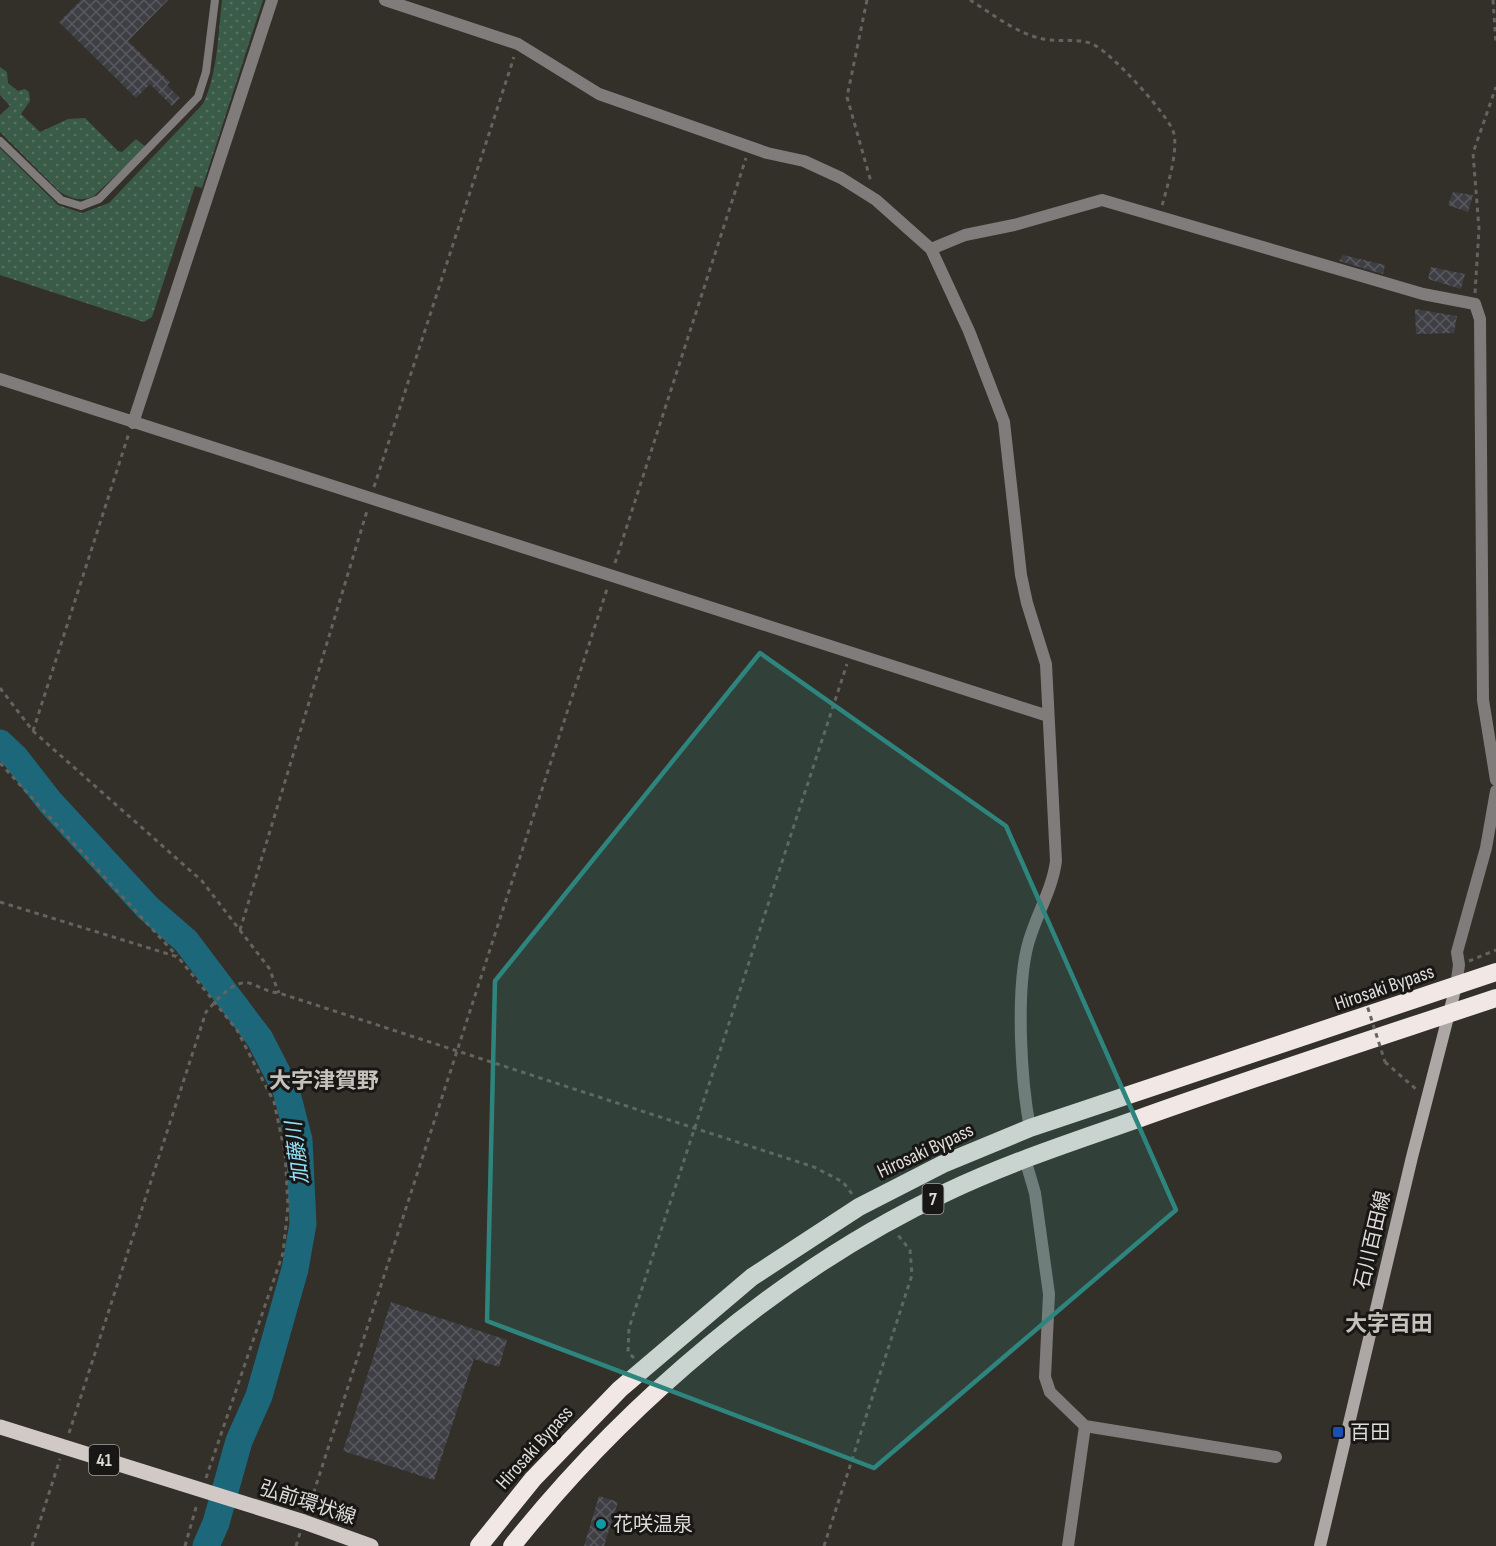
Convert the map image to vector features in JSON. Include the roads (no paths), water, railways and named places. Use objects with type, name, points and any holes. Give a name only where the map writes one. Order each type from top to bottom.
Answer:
[{"type":"highway","name":"Hirosaki Bypass","points":[[478,1546],[574,1434],[643,1368],[752,1277],[859,1207],[943,1164],[1030,1128],[1496,972]]},
{"type":"highway","name":"7","points":[[512,1546],[549,1499],[643,1404],[768,1298],[888,1224],[946,1192],[1026,1159],[1496,998]]},
{"type":"main road","name":"石川百田線","points":[[1320,1546],[1412,1157],[1456,986]]},
{"type":"main road","name":"弘前環状線","points":[[0,1427],[304,1522],[371,1546]]},
{"type":"street","points":[[133,423],[272,0]]},
{"type":"street","points":[[385,0],[518,44],[599,94],[716,136],[750,145],[767,153],[804,161],[842,178],[876,200],[931,249],[969,331],[1004,422],[1021,575],[1046,664],[1056,861],[1053,880],[1027,948],[1021,986],[1025,1101],[1030,1128]]},
{"type":"street","points":[[931,249],[965,235],[1014,225],[1102,200],[1423,294],[1475,304],[1480,319],[1483,700],[1496,780]]},
{"type":"street","points":[[0,379],[1048,716]]},
{"type":"street","points":[[1456,986],[1459,965],[1457,952],[1486,848],[1496,791]]},
{"type":"street","points":[[1026,1159],[1035,1193],[1049,1294],[1045,1377],[1050,1392],[1085,1426],[1276,1457]]},
{"type":"street","points":[[1068,1546],[1085,1426]]},
{"type":"lane","points":[[0,141],[61,200],[81,206],[99,199],[198,97],[206,72],[215,0]]},
{"type":"waterway","name":"加藤川","points":[[0,743],[15,757],[50,802],[148,908],[186,941],[260,1039],[286,1090],[299,1140],[303,1224],[295,1269],[259,1396],[239,1441],[216,1523],[206,1546]]},
{"type":"place","name":"百田","points":[[1338,1432]]},
{"type":"place","name":"花咲温泉","points":[[601,1524]]},
{"type":"district","name":"大字津賀野","points":[[324,1080]]},
{"type":"district","name":"大字百田","points":[[1389,1323]]}]
